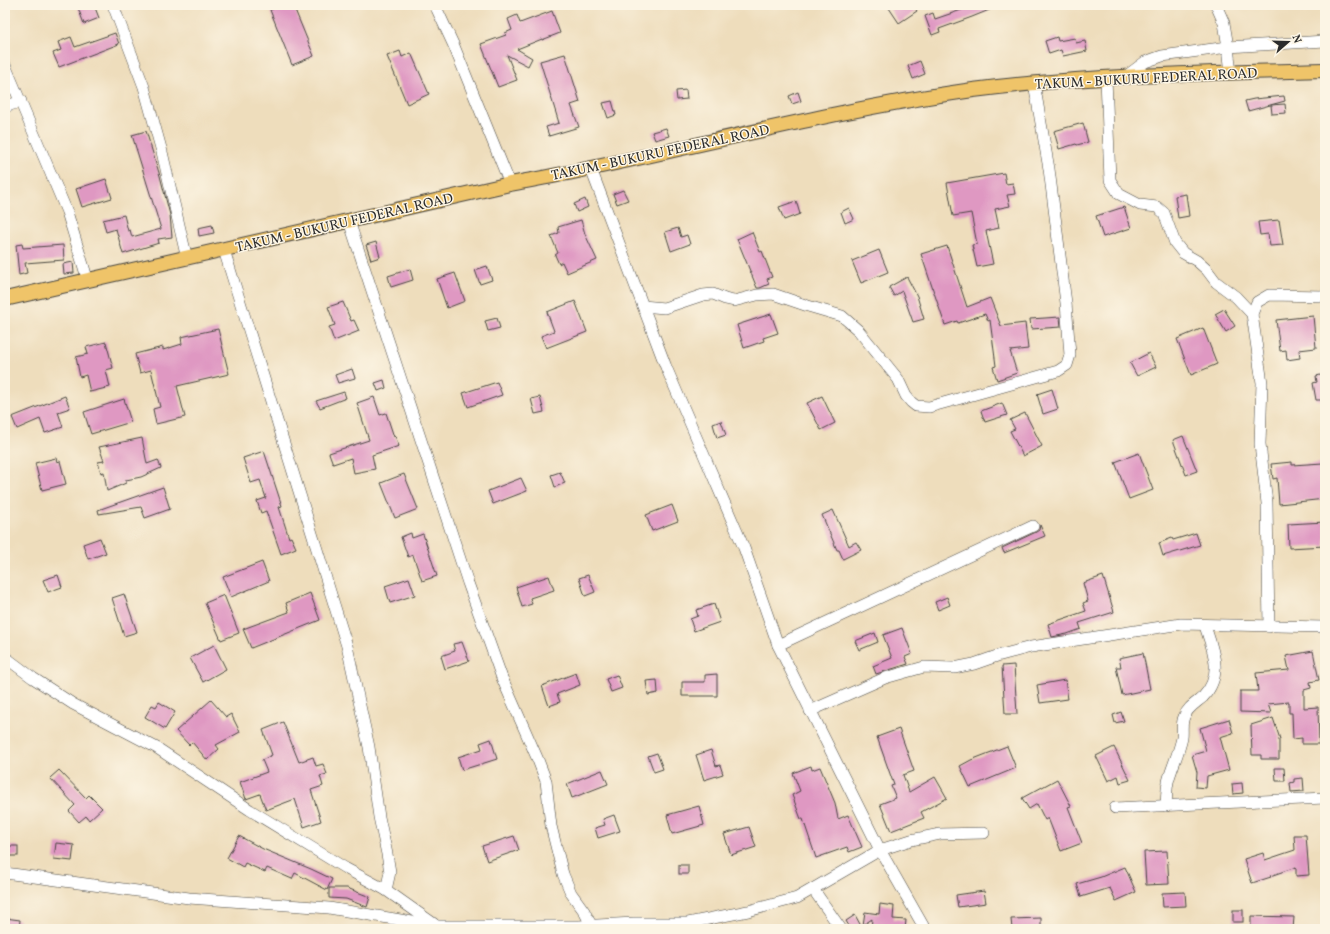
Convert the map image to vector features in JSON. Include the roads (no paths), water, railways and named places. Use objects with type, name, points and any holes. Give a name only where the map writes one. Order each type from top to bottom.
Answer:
[{"type":"main road","name":"TAKUM - BUKURU FEDERAL ROAD","points":[[5,300],[510,184],[591,169],[815,118],[904,101],[973,90],[1034,83],[1125,77],[1325,70]]},
{"type":"street","points":[[114,5],[144,87],[162,152],[187,259]]},
{"type":"street","points":[[435,5],[454,46],[510,184]]},
{"type":"street","points":[[1216,5],[1224,23],[1231,73]]},
{"type":"street","points":[[1125,77],[1145,62],[1162,56],[1228,47],[1325,41]]},
{"type":"street","points":[[5,65],[67,212],[88,281]]},
{"type":"street","points":[[1106,78],[1110,180],[1119,194],[1140,205],[1157,207],[1164,212],[1175,243],[1183,253],[1197,261],[1207,270],[1216,282],[1236,296],[1252,314]]},
{"type":"street","points":[[643,306],[664,308],[702,295],[713,294],[734,301],[758,295],[773,294],[842,316],[859,331],[898,380],[906,396],[911,402],[916,406],[921,407],[929,407],[1058,371],[1067,365],[1070,356],[1066,303],[1049,169],[1034,83]]},
{"type":"street","points":[[5,107],[21,101]]},
{"type":"street","points":[[591,169],[666,366],[744,548],[778,645],[880,850],[925,929]]},
{"type":"street","points":[[349,221],[468,582],[502,678],[546,781],[551,826],[563,874],[571,893],[584,911],[591,925]]},
{"type":"street","points":[[224,250],[347,646],[369,747],[379,817],[390,872],[386,890]]},
{"type":"street","points":[[1270,627],[1267,503],[1260,444],[1262,383],[1252,314],[1257,302],[1269,296],[1325,296]]},
{"type":"street","points":[[778,645],[1033,526]]},
{"type":"street","points":[[810,711],[885,678],[924,666],[954,668],[1038,646],[1181,624],[1205,626],[1325,627]]},
{"type":"street","points":[[1166,806],[1168,780],[1182,737],[1183,718],[1188,710],[1203,696],[1215,676],[1216,664],[1205,626]]},
{"type":"street","points":[[5,657],[33,678],[73,704],[157,748],[250,810],[345,868],[386,890],[440,927]]},
{"type":"street","points":[[1115,808],[1325,798]]},
{"type":"street","points":[[5,873],[189,898],[329,908],[440,927],[688,923],[748,911],[797,898],[880,850],[911,840],[940,834],[984,833]]},
{"type":"street","points":[[813,889],[841,929]]}]
